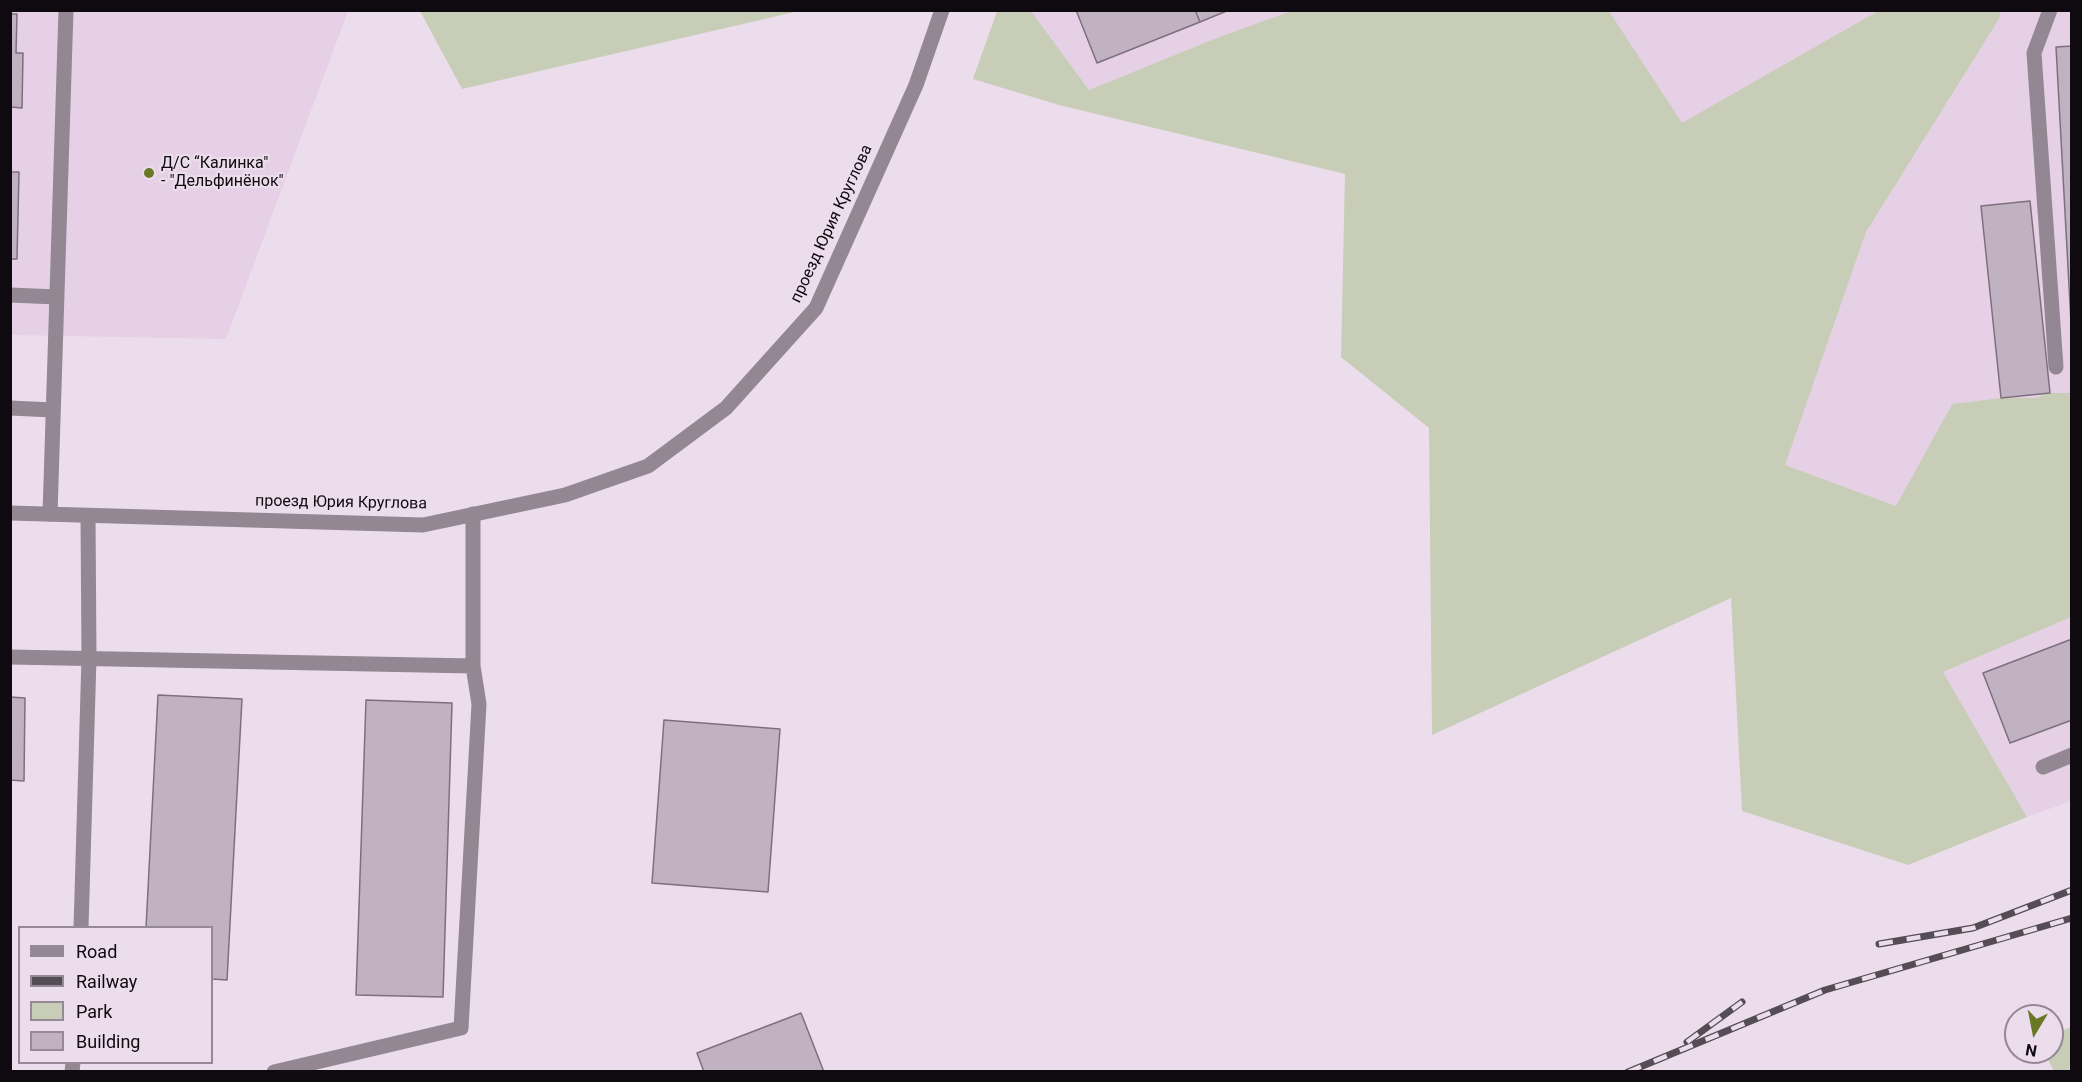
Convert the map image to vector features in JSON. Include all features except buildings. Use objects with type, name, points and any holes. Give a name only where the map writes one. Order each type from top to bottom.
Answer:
[{"type":"street","points":[[50,514],[66,10]]},
{"type":"street","name":"проезд Юрия Круглова","points":[[10,513],[423,525],[565,495],[648,466],[726,408],[816,308],[916,85],[942,10]]},
{"type":"street","points":[[2050,10],[2034,54],[2056,367]]},
{"type":"street","points":[[10,295],[57,297]]},
{"type":"street","points":[[10,408],[53,410]]},
{"type":"street","points":[[274,1071],[461,1028],[479,704],[473,666],[473,514]]},
{"type":"street","points":[[81,926],[89,658],[88,516]]},
{"type":"street","points":[[10,657],[473,666]]},
{"type":"street","points":[[2043,767],[2072,754]]},
{"type":"shaded area","name":"Д/С “Калинка\" - \"Дельфинёнок\"","points":[[11,11],[348,11],[226,339],[11,335]]},
{"type":"shaded area","points":[[1031,11],[1291,11],[1214,39],[1089,90]]},
{"type":"shaded area","points":[[1609,11],[1878,11],[1682,124]]},
{"type":"shaded area","points":[[2001,11],[2071,11],[2071,393],[2050,393],[2035,398],[2001,398],[1952,404],[1896,506],[1784,465],[1866,232],[1999,19]]},
{"type":"shaded area","points":[[2071,617],[2071,801],[2027,817],[1943,672]]},
{"type":"green space","points":[[420,11],[799,11],[462,89]]},
{"type":"green space","points":[[997,11],[1031,11],[1089,90],[1214,39],[1291,11],[1609,11],[1682,123],[1878,11],[2001,11],[1999,19],[1866,232],[1785,465],[1896,506],[1952,404],[2001,398],[2035,398],[2050,393],[2071,393],[2071,617],[1943,672],[2027,817],[1908,865],[1742,811],[1731,598],[1432,735],[1429,428],[1341,357],[1345,174],[1059,105],[973,79]]},
{"type":"green space","points":[[2071,1027],[2071,1071],[2054,1071],[2050,1064],[2064,1064],[2064,1030]]},
{"type":"railway","points":[[1879,944],[1973,928],[2072,890]]},
{"type":"railway","points":[[1628,1072],[1825,990],[2072,918]]},
{"type":"railway","points":[[1687,1042],[1742,1002]]},
{"type":"place","name":"Д/С “Калинка\" - \"Дельфинёнок\"","points":[[149,173]]}]
